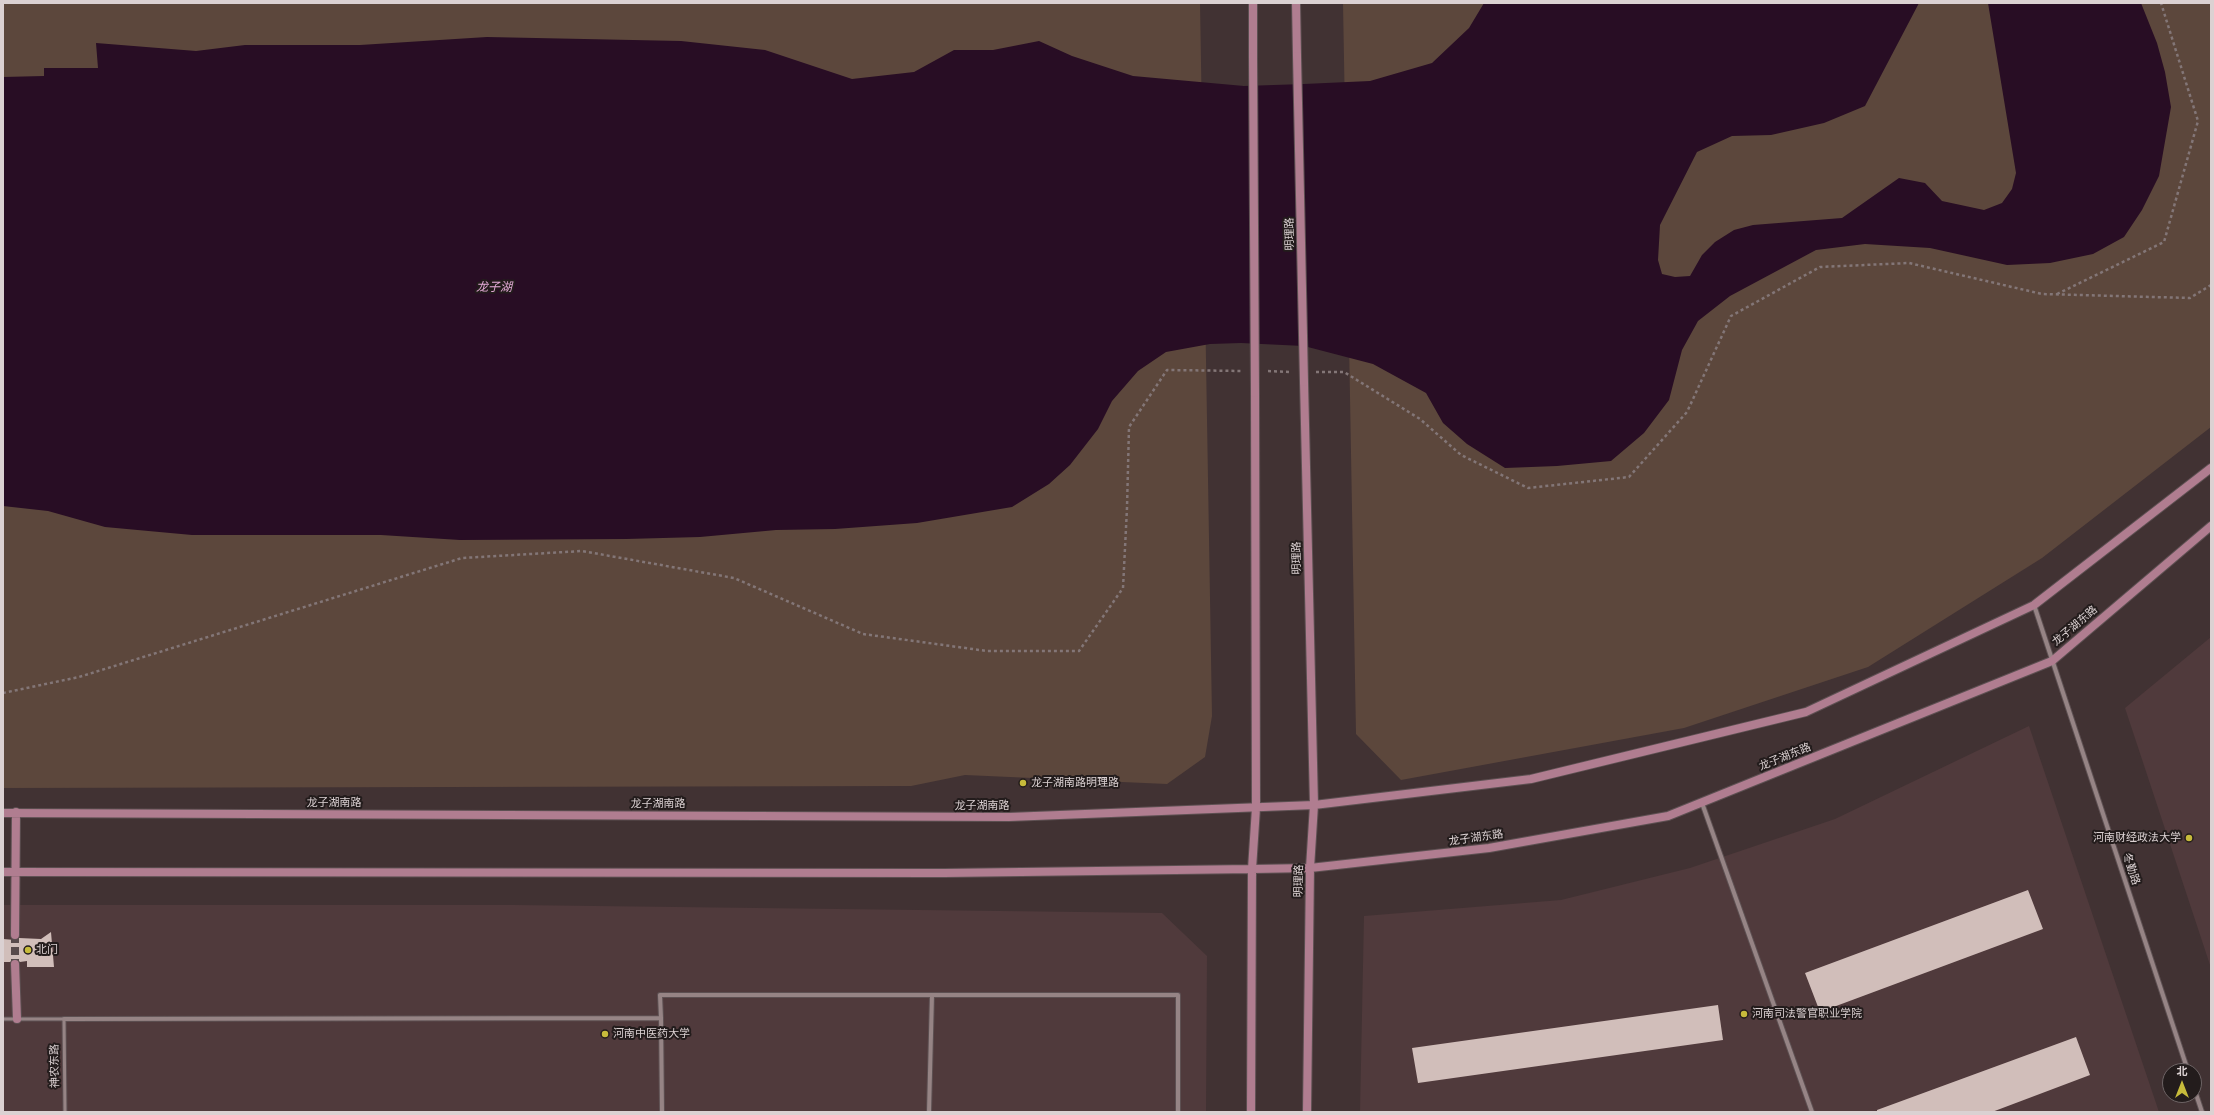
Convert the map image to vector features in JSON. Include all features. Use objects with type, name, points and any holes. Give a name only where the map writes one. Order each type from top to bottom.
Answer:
[{"type":"street","points":[[1251,1112],[1252,869],[1256,808],[1253,3]]},
{"type":"street","name":"明理路","points":[[1296,3],[1314,805],[1310,868],[1307,1112]]},
{"type":"street","points":[[1314,805],[1531,779],[1806,712],[2034,605],[2211,468]]},
{"type":"street","name":"龙子湖东路","points":[[1310,868],[1489,848],[1668,816],[2052,661],[2211,526]]},
{"type":"street","name":"冬勤路","points":[[2034,605],[2185,1063]]},
{"type":"street","points":[[1702,803],[1812,1112]]},
{"type":"street","name":"龙子湖南路","points":[[3,813],[1009,817],[1314,805]]},
{"type":"street","points":[[15,935],[16,812]]},
{"type":"street","points":[[3,872],[944,873],[1310,868]]},
{"type":"street","points":[[15,964],[16,1019]]},
{"type":"street","points":[[662,1112],[662,1018],[660,995],[1178,995],[1178,1112]]},
{"type":"street","points":[[930,1112],[932,995]]},
{"type":"street","points":[[64,1019],[662,1018]]},
{"type":"lane","points":[[3,1019],[64,1019]]},
{"type":"lane","name":"神农东路","points":[[64,1019],[65,1112]]},
{"type":"path","points":[[2056,295],[2164,242],[2198,121],[2161,3]]},
{"type":"path","points":[[1313,372],[1344,372],[1420,418],[1461,455],[1528,488],[1536,488],[1629,477],[1687,412],[1731,316],[1820,267],[1909,263],[2042,294],[2056,295],[2190,298],[2211,285]]},
{"type":"path","points":[[3,692],[79,677],[462,558],[582,551],[734,578],[863,634],[987,651],[1079,651],[1123,588],[1129,427],[1167,370],[1251,371]]},
{"type":"path","points":[[1267,371],[1298,372]]},
{"type":"shaded area","points":[[3,3],[1200,3],[1212,716],[1205,757],[1167,784],[965,775],[911,786],[3,788]]},
{"type":"shaded area","points":[[1343,3],[2211,3],[2211,427],[2042,558],[1868,667],[1684,728],[1401,780],[1356,734]]},
{"type":"shaded area","name":"河南财经政法大学","points":[[2211,637],[2211,968],[2125,708]]},
{"type":"shaded area","name":"河南司法警官职业学院","points":[[2029,726],[2159,1112],[1360,1112],[1364,916],[1561,900],[1690,868],[1835,819]]},
{"type":"shaded area","name":"河南中医药大学","points":[[3,905],[515,905],[1162,913],[1207,956],[1206,1112],[3,1112]]},
{"type":"water","name":"龙子湖","points":[[1484,3],[1919,3],[1865,106],[1824,123],[1771,135],[1732,136],[1697,152],[1660,225],[1658,260],[1662,274],[1675,277],[1690,276],[1702,255],[1715,242],[1734,230],[1753,225],[1842,218],[1899,178],[1925,183],[1942,201],[1984,210],[2002,203],[2012,189],[2016,173],[1988,3],[2141,3],[2157,43],[2165,72],[2171,107],[2159,176],[2142,210],[2124,237],[2093,254],[2050,263],[2007,265],[1930,248],[1865,244],[1816,250],[1730,296],[1698,321],[1682,350],[1669,400],[1644,433],[1611,461],[1557,466],[1505,468],[1467,444],[1443,423],[1426,393],[1373,364],[1304,346],[1241,343],[1210,344],[1166,352],[1138,371],[1112,401],[1098,429],[1070,465],[1049,484],[1012,507],[917,523],[835,529],[776,530],[700,537],[460,540],[381,535],[192,535],[105,527],[48,511],[3,506],[3,77],[44,76],[44,68],[98,68],[96,43],[196,51],[245,45],[360,45],[487,37],[681,41],[765,50],[852,79],[914,72],[954,50],[993,50],[1039,41],[1072,56],[1133,76],[1244,86],[1370,81],[1432,63],[1469,28]]},
{"type":"building","points":[[2028,890],[2043,929],[1820,1012],[1805,973]]},
{"type":"building","name":"北门","points":[[51,932],[54,967],[27,967],[27,961],[20,962],[15,959],[10,962],[3,962],[3,939],[41,939]]},
{"type":"building","points":[[1718,1005],[1723,1040],[1418,1083],[1412,1048]]},
{"type":"building","points":[[2076,1037],[2090,1075],[1992,1112],[1877,1112],[1877,1110]]},
{"type":"tunnel","points":[[15,935],[15,964]]},
{"type":"place","name":"龙子湖南路明理路","points":[[1023,783]]},
{"type":"place","name":"河南财经政法大学","points":[[2189,838]]},
{"type":"place","name":"北门","points":[[28,950]]},
{"type":"place","name":"河南司法警官职业学院","points":[[1744,1014]]},
{"type":"place","name":"河南中医药大学","points":[[605,1034]]}]
